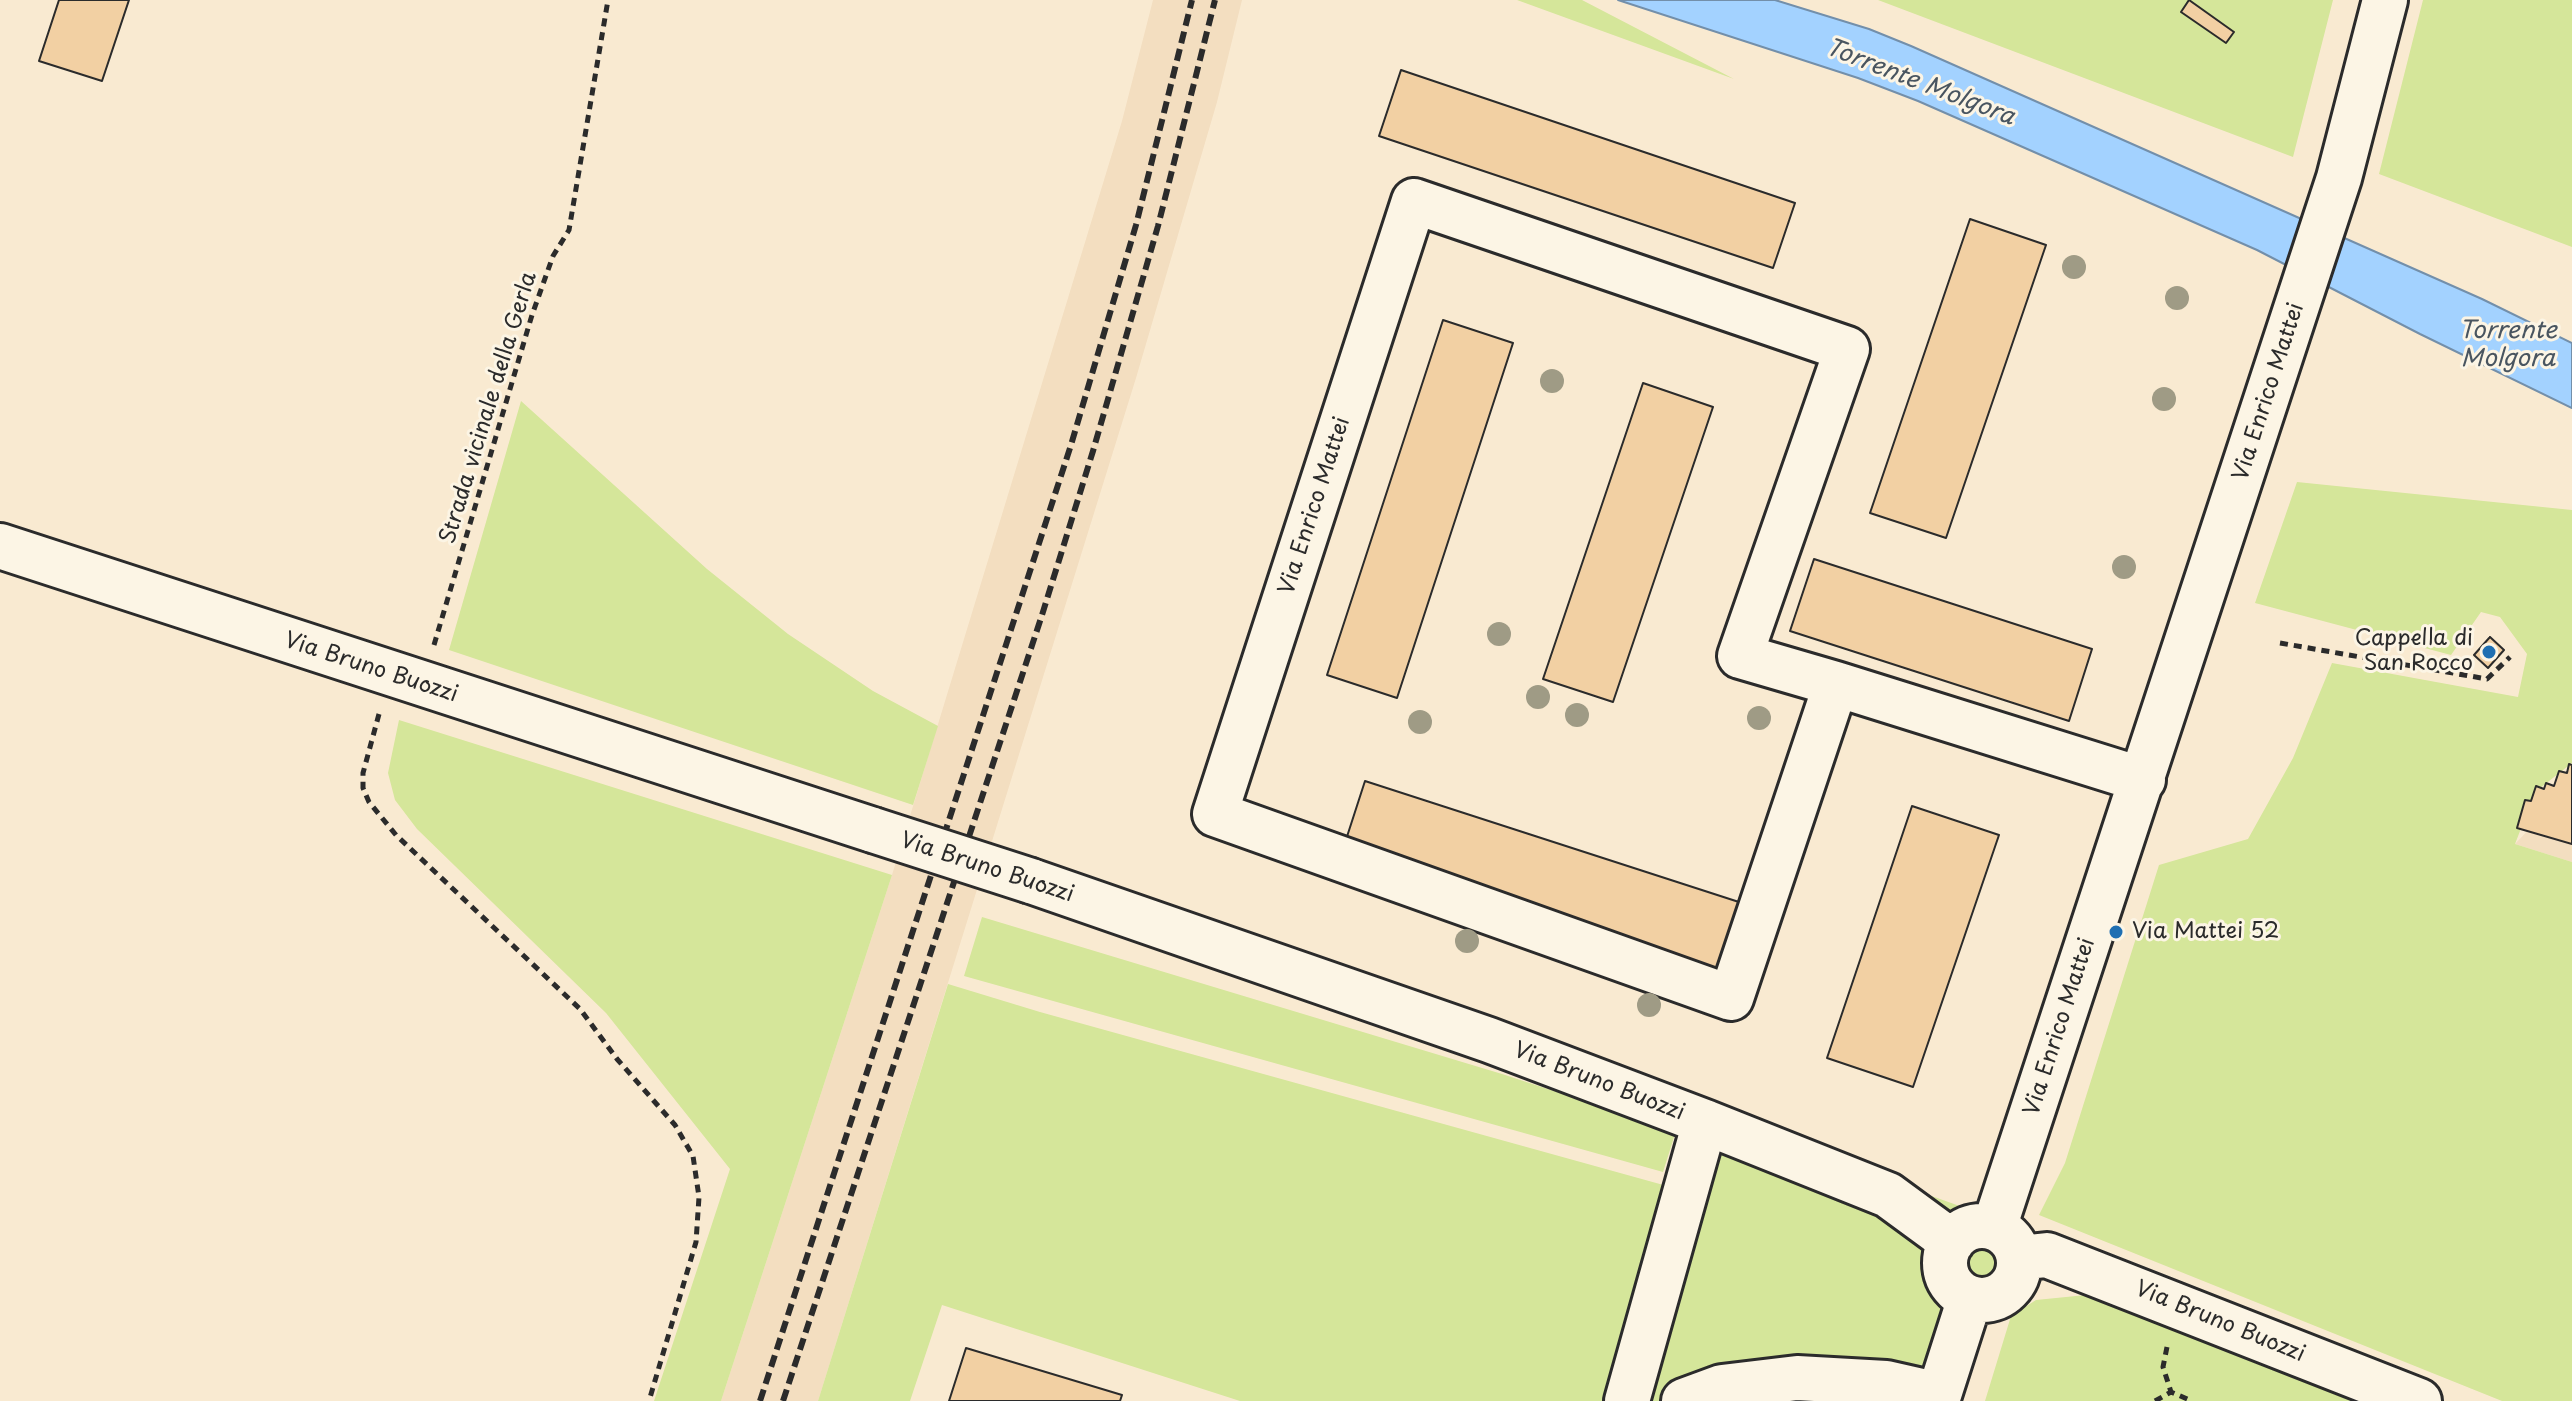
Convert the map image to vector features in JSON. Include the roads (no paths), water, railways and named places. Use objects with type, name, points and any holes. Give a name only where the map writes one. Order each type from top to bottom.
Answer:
[{"type":"street","name":"Via Enrico Mattei","points":[[2006,1243],[2143,780],[2339,178],[2385,0]]},
{"type":"street","name":"Via Enrico Mattei","points":[[1836,684],[1731,998],[1215,814],[1414,201],[1847,349],[1740,656],[1836,684],[2143,780]]},
{"type":"street","name":"Via Bruno Buozzi","points":[[0,546],[1031,881],[1489,1040],[1888,1195],[1952,1242]]},
{"type":"street","points":[[1627,1401],[1705,1122]]},
{"type":"street","points":[[1982,1226],[2006,1243],[2018,1271],[2005,1291],[1995,1298],[1983,1300],[1970,1298],[1952,1285],[1947,1275],[1947,1251],[1952,1242],[1971,1228],[1982,1226]]},
{"type":"street","name":"Via Bruno Buozzi","points":[[2006,1243],[2047,1255],[2419,1401]]},
{"type":"street","points":[[1684,1401],[1722,1387],[1797,1378],[1886,1383],[1938,1398],[1970,1298]]},
{"type":"water","name":"Torrente Molgora","points":[[1618,0],[1775,0],[1869,29],[1911,46],[2482,299],[2572,343],[2572,408],[2257,250],[1918,101],[1858,78]]},
{"type":"railway","points":[[760,1401],[1071,445],[1136,225],[1192,0]]},
{"type":"railway","points":[[783,1401],[1093,451],[1158,226],[1215,0]]},
{"type":"place","name":"Cappella di San Rocco","points":[[2489,652]]},
{"type":"place","name":"Via Mattei 52","points":[[2116,932]]}]
